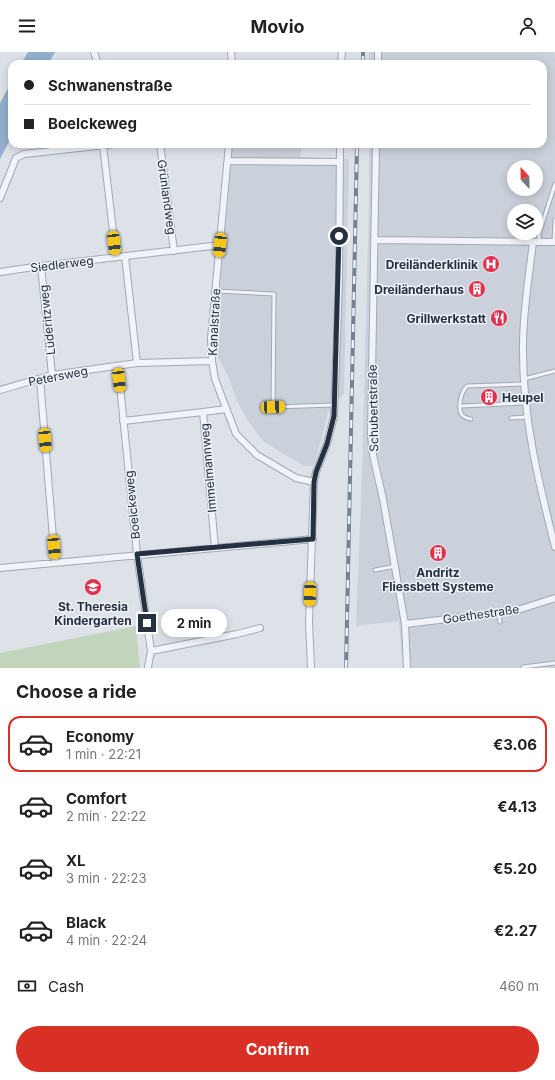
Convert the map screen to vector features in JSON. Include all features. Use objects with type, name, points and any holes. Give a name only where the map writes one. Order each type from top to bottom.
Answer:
[{"type":"street","points":[[0,198],[16,158],[24,154],[77,148]]},
{"type":"street","points":[[103,148],[116,257]]},
{"type":"street","name":"Grünlandweg","points":[[161,148],[174,251]]},
{"type":"street","name":"Kanalstraße","points":[[229,148],[211,338],[212,361],[215,379],[236,434],[257,455],[296,478],[314,482]]},
{"type":"street","points":[[311,668],[309,622],[314,482],[316,472],[327,444],[334,416],[339,281],[340,148]]},
{"type":"street","name":"Schubertstraße","points":[[376,148],[371,435],[373,455],[396,566],[405,624],[407,668]]},
{"type":"street","points":[[228,160],[340,162]]},
{"type":"street","points":[[374,240],[554,242]]},
{"type":"street","points":[[536,242],[525,305],[523,345],[525,403],[532,454],[538,483],[555,547]]},
{"type":"street","name":"Siedlerweg","points":[[0,272],[220,245]]},
{"type":"street","points":[[125,256],[137,363]]},
{"type":"street","name":"Lüderitzweg","points":[[41,266],[52,375]]},
{"type":"street","name":"Petersweg","points":[[0,390],[52,375],[137,363],[212,361]]},
{"type":"street","name":"Boelckeweg","points":[[118,366],[137,554],[151,651],[148,667]]},
{"type":"street","points":[[40,379],[55,562]]},
{"type":"street","name":"Immelmannweg","points":[[215,548],[203,412],[226,409]]},
{"type":"street","points":[[123,421],[203,412]]},
{"type":"street","points":[[0,568],[137,554],[313,539]]},
{"type":"street","name":"Goethestraße","points":[[405,624],[499,613],[521,609],[555,598]]},
{"type":"street","points":[[151,651],[260,628]]},
{"type":"lane","points":[[536,242],[555,184]]},
{"type":"lane","points":[[554,242],[555,220]]},
{"type":"lane","points":[[215,291],[274,294],[273,407],[334,405]]},
{"type":"lane","points":[[471,419],[462,416],[461,394],[467,386],[524,382],[555,371]]},
{"type":"lane","points":[[461,406],[525,403]]},
{"type":"lane","points":[[510,418],[527,417]]},
{"type":"lane","points":[[375,570],[396,566]]},
{"type":"lane","points":[[499,613],[500,622]]},
{"type":"lane","points":[[523,667],[555,663]]},
{"type":"shaded area","points":[[369,52],[554,52],[555,668],[403,668],[399,621],[356,626],[362,475],[369,148],[547,148],[547,60],[369,60]]},
{"type":"shaded area","points":[[233,148],[301,148],[301,157],[349,159],[344,393],[328,412],[313,466],[304,466],[264,442],[248,421],[237,401],[228,376],[218,357],[215,342]]},
{"type":"green space","points":[[136,626],[140,668],[0,668],[0,653]]},
{"type":"water","points":[[28,52],[55,52],[50,60],[23,60]]},
{"type":"water","points":[[8,88],[8,144],[0,159],[0,103]]},
{"type":"railway","points":[[363,52],[363,60]]},
{"type":"railway","points":[[346,668],[357,148]]},
{"type":"place","name":"Dreiländerklinik","points":[[491,264]]},
{"type":"place","name":"Dreiländerhaus","points":[[477,289]]},
{"type":"place","name":"Grillwerkstatt","points":[[499,318]]},
{"type":"place","name":"Heupel","points":[[489,397]]},
{"type":"place","name":"Andritz Fliessbett Systeme","points":[[438,553]]},
{"type":"place","name":"St. Theresia Kindergarten","points":[[93,587]]},
{"type":"route","points":[[147,623],[137,554],[313,539],[314,482],[316,472],[327,444],[334,416],[339,281],[339,236]]}]
